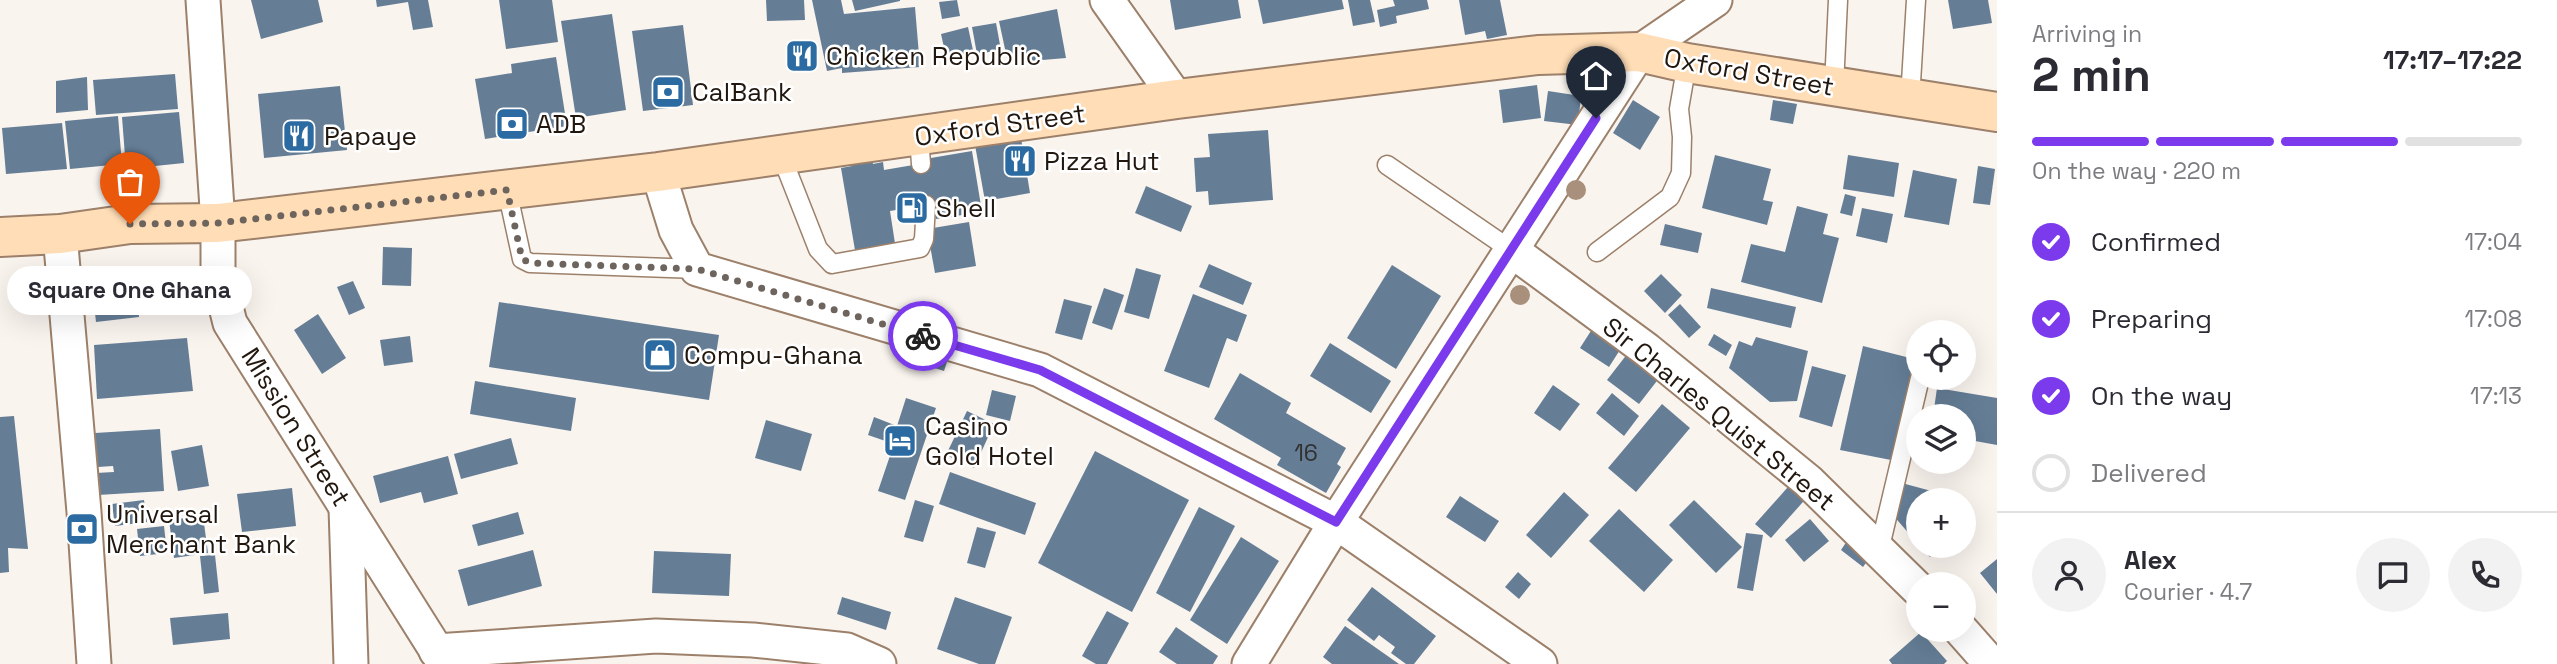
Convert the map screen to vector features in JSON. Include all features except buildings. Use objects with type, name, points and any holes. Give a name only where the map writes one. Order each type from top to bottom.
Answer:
[{"type":"main road","name":"Oxford Street","points":[[0,237],[60,234],[130,224],[218,223],[658,172],[781,155],[920,150],[1177,99],[1538,55],[1639,52],[1686,63],[1997,112]]},
{"type":"street","name":"Mission Street","points":[[203,0],[218,223],[218,275],[230,323],[441,657]]},
{"type":"street","points":[[1107,0],[1177,99]]},
{"type":"street","points":[[1249,664],[1336,522],[1639,52],[1715,0]]},
{"type":"street","points":[[658,172],[676,230],[697,269],[1040,370],[1336,522],[1540,664]]},
{"type":"street","points":[[60,234],[94,664]]},
{"type":"street","name":"Sir Charles Quist Street","points":[[1511,250],[1647,350],[1808,481],[1906,577]]},
{"type":"street","points":[[346,505],[351,664]]},
{"type":"street","points":[[441,657],[656,636],[753,640],[847,650],[879,664]]},
{"type":"street","points":[[1972,642],[1992,664]]},
{"type":"lane","points":[[1834,86],[1838,0]]},
{"type":"lane","points":[[1910,99],[1916,0]]},
{"type":"lane","points":[[1597,252],[1670,197],[1681,173],[1682,137],[1679,109],[1686,63]]},
{"type":"lane","points":[[781,155],[818,248],[832,264],[920,248],[924,239],[926,205]]},
{"type":"lane","points":[[1387,165],[1511,250]]},
{"type":"lane","points":[[507,190],[518,249],[522,259],[530,263],[697,269]]},
{"type":"lane","points":[[1879,551],[1917,390]]},
{"type":"way so far","points":[[130,224],[218,223],[507,190],[518,249],[522,259],[530,263],[697,269],[923,336]]},
{"type":"place","name":"Chicken Republic","points":[[802,56]]},
{"type":"place","name":"CalBank","points":[[668,92]]},
{"type":"place","name":"ADB","points":[[512,124]]},
{"type":"place","name":"Papaye","points":[[299,136]]},
{"type":"place","name":"Pizza Hut","points":[[1020,161]]},
{"type":"place","name":"Shell","points":[[912,208]]},
{"type":"place","name":"Square One Ghana","points":[[130,224]]},
{"type":"place","name":"Compu-Ghana","points":[[660,355]]},
{"type":"place","name":"Casino Gold Hotel","points":[[900,441]]},
{"type":"place","name":"Universal Merchant Bank","points":[[82,529]]},
{"type":"route","points":[[923,336],[1040,370],[1336,522],[1596,118]]}]
